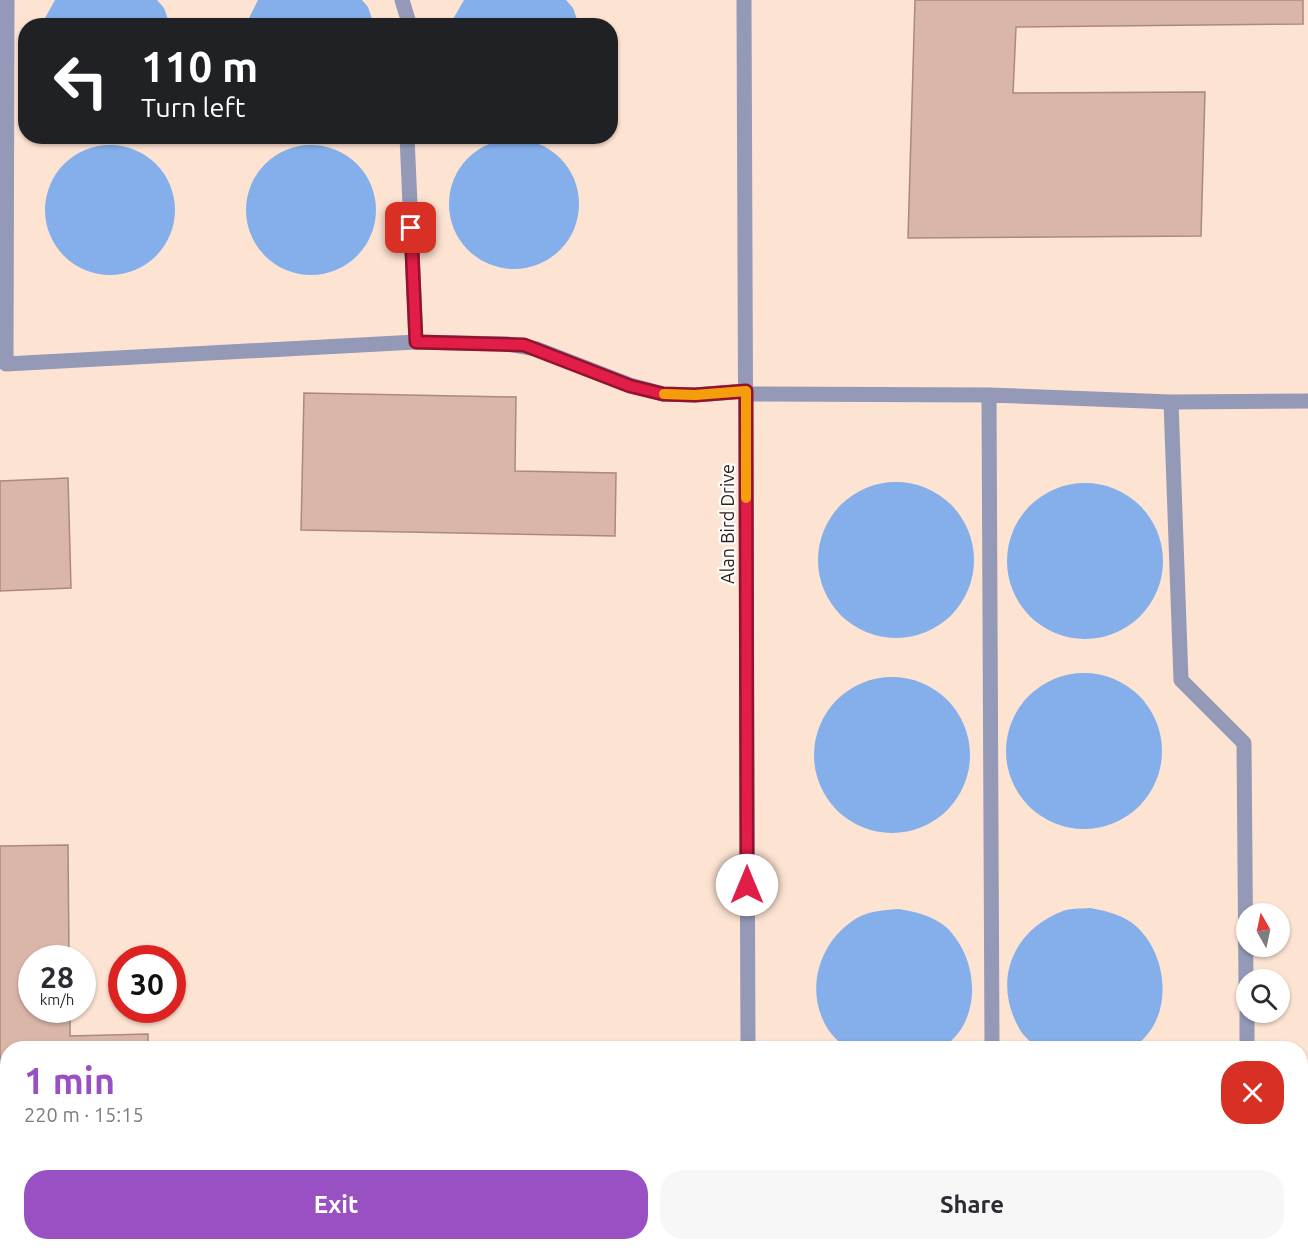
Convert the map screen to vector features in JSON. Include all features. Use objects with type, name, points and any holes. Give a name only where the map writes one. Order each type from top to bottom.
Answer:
[{"type":"street","points":[[7,0],[6,364],[416,342],[524,345],[630,386],[663,394],[746,392],[989,395],[1171,402],[1308,401]]},
{"type":"street","points":[[402,0],[408,18]]},
{"type":"street","name":"Alan Bird Drive","points":[[744,0],[748,1041]]},
{"type":"street","points":[[407,144],[416,342]]},
{"type":"street","points":[[989,395],[992,1041]]},
{"type":"street","points":[[1171,402],[1181,680],[1244,743],[1246,969]]},
{"type":"street","points":[[1247,1023],[1247,1041]]},
{"type":"water","points":[[55,0],[157,0],[164,8],[168,18],[45,18]]},
{"type":"water","points":[[258,0],[362,0],[368,7],[372,18],[249,18]]},
{"type":"water","points":[[464,0],[566,0],[573,8],[577,18],[454,18]]},
{"type":"water","points":[[489,144],[539,144],[560,158],[574,179],[579,204],[574,229],[560,250],[539,264],[514,269],[489,264],[468,250],[454,229],[449,204],[454,179],[468,158]]},
{"type":"water","points":[[110,145],[135,150],[156,164],[170,185],[175,210],[170,235],[156,256],[135,270],[110,275],[85,270],[64,256],[50,235],[45,210],[50,185],[64,164],[85,150]]},
{"type":"water","points":[[311,145],[336,150],[357,164],[371,185],[376,210],[371,235],[357,256],[336,270],[311,275],[286,270],[265,256],[251,235],[246,210],[251,185],[265,164],[286,150]]},
{"type":"water","points":[[896,482],[911,483],[926,488],[951,505],[968,530],[973,545],[973,575],[968,590],[951,615],[926,632],[911,637],[896,638],[881,637],[866,632],[841,615],[824,590],[819,575],[818,560],[819,545],[824,530],[841,505],[866,488],[881,483]]},
{"type":"water","points":[[1085,483],[1100,484],[1115,489],[1140,506],[1157,531],[1162,546],[1162,576],[1157,591],[1140,616],[1115,633],[1100,638],[1085,639],[1070,638],[1055,633],[1030,616],[1013,591],[1008,576],[1007,561],[1008,546],[1013,531],[1030,506],[1055,489],[1070,484]]},
{"type":"water","points":[[1084,673],[1099,674],[1114,679],[1139,696],[1156,721],[1161,736],[1161,766],[1156,781],[1139,806],[1114,823],[1099,828],[1084,829],[1069,828],[1054,823],[1029,806],[1012,781],[1007,766],[1006,751],[1007,736],[1012,721],[1029,696],[1054,679],[1069,674]]},
{"type":"water","points":[[892,677],[907,678],[922,683],[947,700],[964,725],[969,740],[969,770],[964,785],[947,810],[922,827],[907,832],[892,833],[877,832],[862,827],[837,810],[820,785],[815,770],[814,755],[815,740],[820,725],[837,700],[862,683],[877,678]]},
{"type":"water","points":[[1090,908],[1127,919],[1148,940],[1156,955],[1163,989],[1161,1006],[1155,1022],[1141,1041],[1030,1041],[1021,1031],[1011,1010],[1007,992],[1012,959],[1020,944],[1031,931],[1046,920],[1073,909]]},
{"type":"water","points":[[899,909],[936,920],[946,927],[957,940],[965,956],[972,990],[970,1007],[965,1023],[950,1041],[839,1041],[830,1032],[822,1018],[816,988],[818,972],[830,944],[839,932],[856,918]]},
{"type":"building","points":[[915,0],[1303,0],[1303,24],[1016,27],[1013,93],[1205,92],[1201,236],[908,238]]},
{"type":"building","points":[[304,393],[516,397],[515,471],[616,473],[615,536],[301,530]]},
{"type":"building","points":[[68,478],[71,588],[0,591],[0,481]]},
{"type":"building","points":[[68,845],[69,945],[18,945],[18,1023],[70,1023],[70,1036],[148,1034],[148,1041],[0,1041],[0,846]]},
{"type":"slow traffic","points":[[664,394],[695,395],[746,391],[746,498]]},
{"type":"route","points":[[411,228],[416,342],[524,345],[630,386],[663,394],[695,395],[746,391],[747,885]]}]
